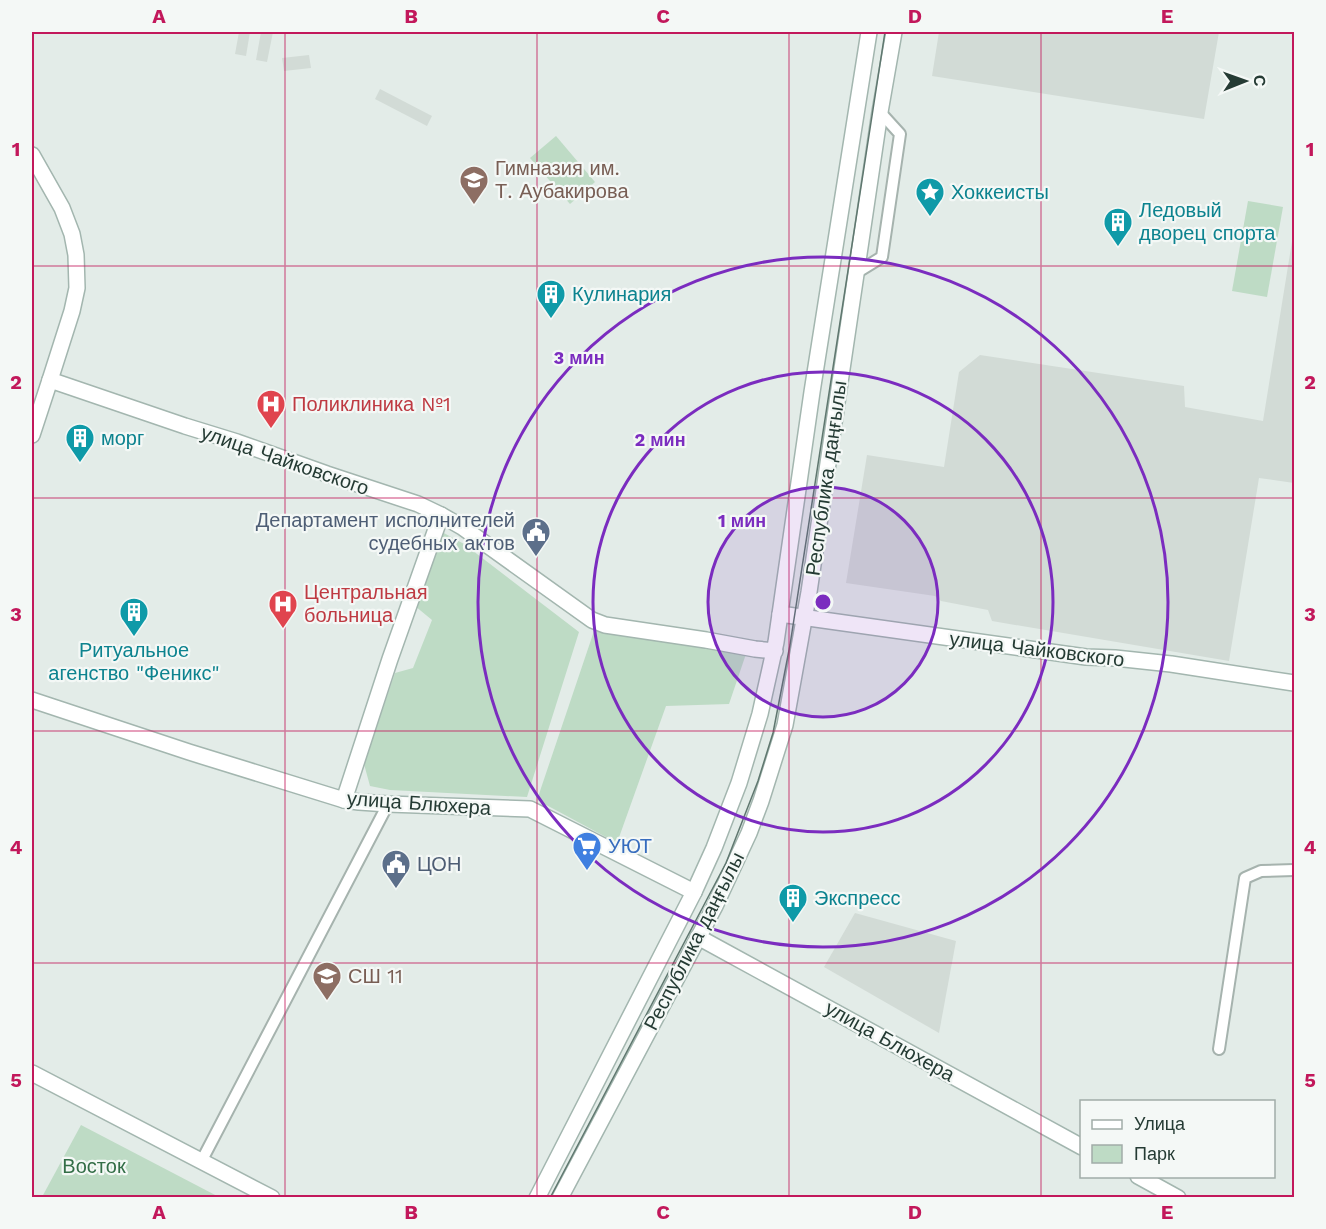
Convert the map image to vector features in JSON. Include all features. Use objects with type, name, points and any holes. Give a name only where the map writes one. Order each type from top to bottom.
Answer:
[{"type":"street","name":"Республика даңғылы","points":[[537,1197],[694,892],[739,783],[760,714],[780,614],[869,32]]},
{"type":"street","name":"Республика даңғылы","points":[[560,1197],[715,906],[761,801],[785,725],[804,618],[894,32]]},
{"type":"street","points":[[856,273],[882,257],[900,134],[880,112]]},
{"type":"street","points":[[32,155],[62,208],[72,234],[76,255],[77,288],[51,380],[32,435]]},
{"type":"street","name":"улица Чайковского","points":[[51,380],[418,504],[462,527],[592,620],[605,625],[774,651]]},
{"type":"street","points":[[344,800],[390,659],[441,515]]},
{"type":"street","name":"улица Чайковского","points":[[780,614],[1086,657],[1172,664],[1294,684]]},
{"type":"street","name":"улица Блюхера","points":[[32,700],[344,800],[388,804],[530,809],[694,892]]},
{"type":"street","points":[[202,1160],[388,804]]},
{"type":"street","points":[[1219,1049],[1245,878],[1261,871],[1294,870]]},
{"type":"street","name":"улица Блюхера","points":[[698,936],[1080,1146]]},
{"type":"street","points":[[32,1073],[272,1197]]},
{"type":"street","points":[[1142,1178],[1178,1197]]},
{"type":"shaded area","points":[[239,32],[250,32],[246,56],[235,54]]},
{"type":"shaded area","points":[[261,32],[273,32],[267,62],[256,60]]},
{"type":"shaded area","points":[[939,32],[1219,32],[1204,119],[932,76]]},
{"type":"shaded area","points":[[309,55],[311,68],[284,71],[282,58]]},
{"type":"shaded area","points":[[380,89],[432,116],[427,126],[375,99]]},
{"type":"shaded area","points":[[1294,229],[1294,483],[1259,478],[1229,661],[992,621],[988,610],[941,601],[935,596],[846,583],[867,455],[944,467],[959,372],[980,355],[1184,386],[1185,407],[1263,421]]},
{"type":"shaded area","points":[[855,913],[956,941],[939,1033],[824,967]]},
{"type":"green space","points":[[556,136],[595,182],[570,204],[530,158]]},
{"type":"green space","points":[[1248,201],[1283,207],[1267,297],[1232,291]]},
{"type":"green space","points":[[442,532],[464,544],[579,632],[527,797],[390,790],[370,786],[364,764],[395,673],[413,668],[432,620],[415,606]]},
{"type":"green space","points":[[594,631],[746,654],[729,704],[666,706],[617,843],[537,800]]},
{"type":"green space","name":"Восток","points":[[81,1125],[219,1197],[42,1197]]},
{"type":"tram line","points":[[550,1198],[726,863],[758,781],[773,733],[790,645],[885,32]]},
{"type":"place","name":"Гимназия им. Т. Аубакирова","points":[[474,206]]},
{"type":"place","name":"Хоккеисты","points":[[930,218]]},
{"type":"place","name":"Ледовый дворец спорта","points":[[1118,248]]},
{"type":"place","name":"Кулинария","points":[[551,320]]},
{"type":"place","name":"Поликлиника №1","points":[[271,430]]},
{"type":"place","name":"морг","points":[[80,464]]},
{"type":"place","name":"Департамент исполнителей судебных актов","points":[[536,558]]},
{"type":"place","name":"Центральная больница","points":[[283,630]]},
{"type":"place","name":"Ритуальное агенство \"Феникс\"","points":[[134,638]]},
{"type":"place","name":"УЮТ","points":[[587,872]]},
{"type":"place","name":"ЦОН","points":[[396,890]]},
{"type":"place","name":"Экспресс","points":[[793,924]]},
{"type":"place","name":"СШ 11","points":[[327,1002]]}]
